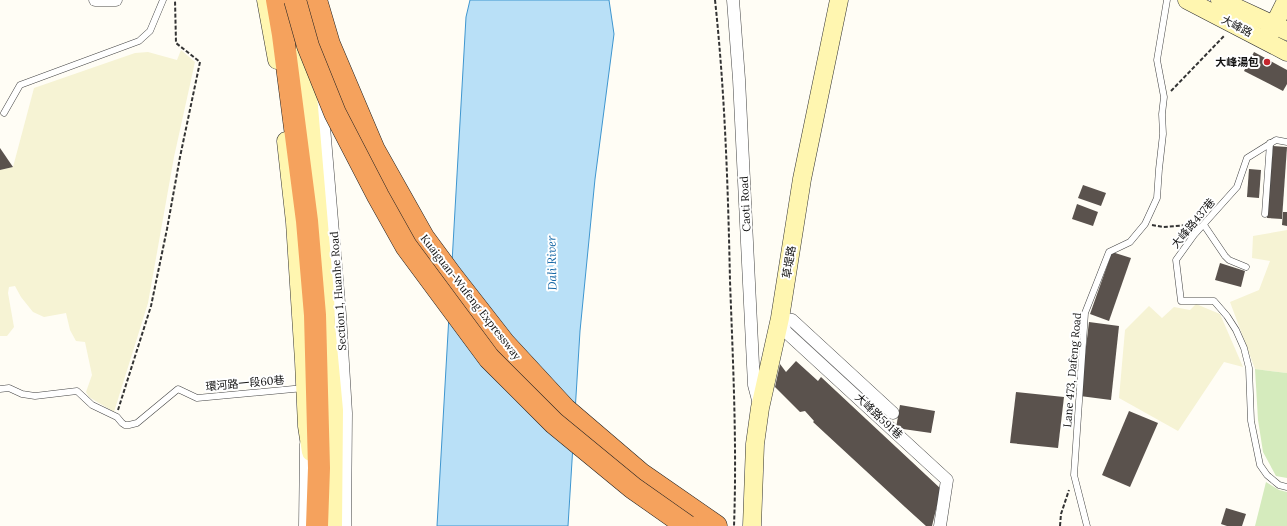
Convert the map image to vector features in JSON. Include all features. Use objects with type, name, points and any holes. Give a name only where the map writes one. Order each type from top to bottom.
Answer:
[{"type":"highway","points":[[277,0],[307,222],[315,315],[319,468],[317,526]]},
{"type":"highway","name":"Kuaiguan-Wufeng Expressway","points":[[294,0],[308,46],[335,113],[378,196],[406,246],[484,352],[554,423],[633,488],[687,526]]},
{"type":"highway","name":"Kuaiguan-Wufeng Expressway","points":[[316,0],[329,44],[374,150],[423,237],[451,275],[504,343],[565,409],[642,474],[716,526]]},
{"type":"street","points":[[95,0],[116,0]]},
{"type":"street","points":[[266,0],[277,59],[295,222],[305,388],[305,526]]},
{"type":"street","name":"Section 1, Huanhe Road","points":[[306,0],[305,60],[326,295],[326,325],[334,410],[333,526]]},
{"type":"street","name":"Caoti Road","points":[[733,0],[739,79],[754,385],[760,408]]},
{"type":"street","name":"草堤路","points":[[752,526],[755,444],[760,408],[780,318],[802,180],[839,0]]},
{"type":"street","name":"大峰路","points":[[1187,0],[1287,52]]},
{"type":"street","name":"大峰路","points":[[1220,0],[1281,28]]},
{"type":"street","points":[[1266,41],[1281,28],[1285,3]]},
{"type":"street","name":"Section 1, Huanhe Road","points":[[305,60],[316,92],[324,127],[339,300],[346,413],[345,526]]},
{"type":"street","points":[[780,318],[792,320],[893,413]]},
{"type":"street","name":"大峰路591巷","points":[[780,318],[786,332],[947,480],[940,526]]},
{"type":"street","points":[[306,426],[312,461],[311,506],[313,526]]},
{"type":"lane","points":[[4,113],[20,85],[139,41],[150,31],[163,0]]},
{"type":"lane","name":"Lane 473, Dafeng Road","points":[[1087,526],[1074,475],[1085,313],[1109,252],[1130,242],[1145,224],[1157,198],[1163,134],[1162,114],[1164,97],[1157,60],[1167,0]]},
{"type":"lane","name":"大峰路437巷","points":[[1287,142],[1276,140],[1247,158],[1238,187],[1204,224],[1176,260],[1181,301],[1214,302],[1227,316],[1236,330],[1244,348],[1249,368],[1251,421],[1260,464],[1267,475],[1279,485],[1287,487]]},
{"type":"lane","points":[[1265,214],[1270,143]]},
{"type":"lane","points":[[1204,224],[1225,256],[1230,260],[1246,267]]},
{"type":"lane","name":"環河路一段60巷","points":[[0,389],[9,388],[22,394],[35,396],[77,391],[92,405],[118,417],[125,425],[133,425],[178,389],[197,398],[305,388]]},
{"type":"path","points":[[118,417],[119,408],[151,306],[200,62],[176,43],[175,0]]},
{"type":"path","points":[[715,0],[722,86],[729,221],[735,442],[734,526]]},
{"type":"path","points":[[1164,97],[1220,38],[1236,25]]},
{"type":"path","points":[[1145,224],[1162,227],[1190,225],[1194,236]]},
{"type":"path","points":[[1060,526],[1061,514],[1074,475]]},
{"type":"shaded area","points":[[181,50],[195,62],[174,157],[148,303],[114,412],[89,397],[86,392],[92,375],[85,342],[76,341],[70,330],[66,313],[44,317],[33,312],[21,297],[15,286],[9,287],[8,293],[14,327],[7,336],[0,336],[0,170],[13,167],[34,88],[135,53],[148,52],[177,60]]},
{"type":"shaded area","points":[[1287,230],[1287,373],[1255,369],[1230,302],[1259,290],[1270,261],[1252,258],[1253,236]]},
{"type":"shaded area","points":[[1196,304],[1220,314],[1243,367],[1224,362],[1178,431],[1119,398],[1125,330],[1149,306],[1162,318],[1174,307],[1190,310]]},
{"type":"green space","points":[[1255,369],[1287,373],[1287,478],[1276,476],[1263,452],[1258,420]]},
{"type":"green space","points":[[1266,482],[1279,490],[1287,492],[1287,526],[1255,526]]},
{"type":"water","name":"Dali River","points":[[470,0],[609,0],[614,34],[595,179],[580,331],[568,526],[437,526],[466,17]]},
{"type":"building","points":[[1254,52],[1287,70],[1287,84],[1283,91],[1244,71]]},
{"type":"building","points":[[1273,146],[1287,147],[1282,219],[1267,218]]},
{"type":"building","points":[[0,148],[13,167],[0,170]]},
{"type":"building","points":[[1249,169],[1261,170],[1259,198],[1247,197]]},
{"type":"building","points":[[1083,185],[1106,193],[1101,206],[1078,198]]},
{"type":"building","points":[[1077,204],[1098,212],[1093,226],[1072,219]]},
{"type":"building","points":[[1283,212],[1287,212],[1287,226],[1282,225]]},
{"type":"building","points":[[1112,252],[1131,258],[1109,321],[1090,314]]},
{"type":"building","points":[[1220,263],[1245,271],[1241,287],[1215,280]]},
{"type":"building","points":[[1089,322],[1119,326],[1111,400],[1080,396]]},
{"type":"building","points":[[796,361],[818,381],[821,377],[941,489],[932,526],[926,526],[813,422],[814,421],[805,411],[800,412],[775,387],[780,364],[786,372]]},
{"type":"building","points":[[1016,392],[1064,397],[1058,448],[1010,443]]},
{"type":"building","points":[[900,405],[935,411],[931,433],[896,428]]},
{"type":"building","points":[[1129,411],[1158,423],[1130,487],[1102,475]]},
{"type":"building","points":[[1226,508],[1246,514],[1242,526],[1227,526],[1221,524]]},
{"type":"place","name":"大峰湯包","points":[[1267,62]]}]
